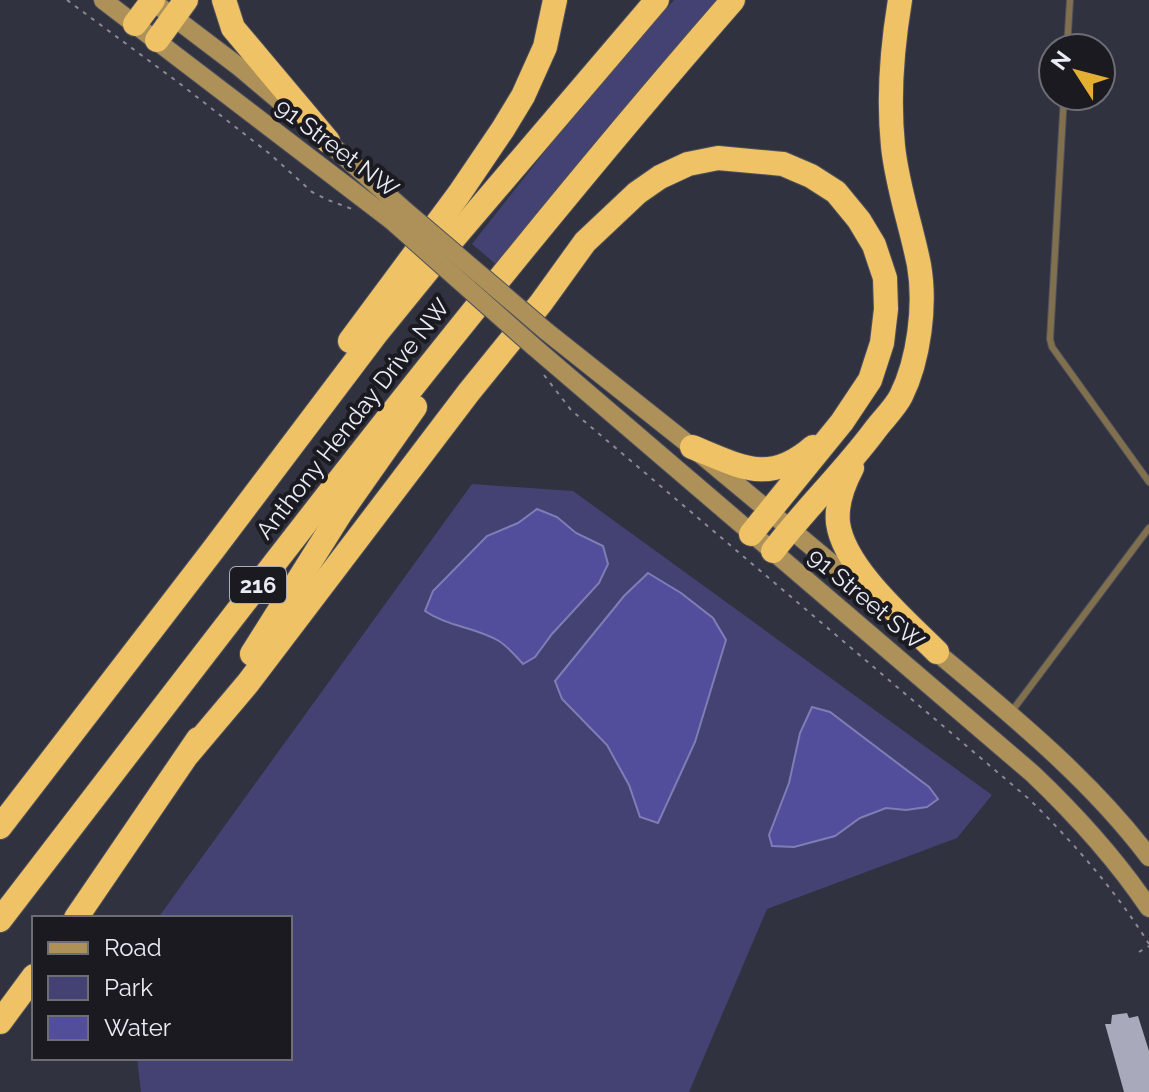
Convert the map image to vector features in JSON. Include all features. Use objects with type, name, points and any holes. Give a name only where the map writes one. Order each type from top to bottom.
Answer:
[{"type":"highway","points":[[135,24],[152,0]]},
{"type":"highway","points":[[224,0],[233,28],[328,141]]},
{"type":"highway","points":[[213,550],[269,451],[503,129],[523,96],[545,47],[555,0]]},
{"type":"highway","name":"Anthony Henday Drive NW","points":[[0,827],[376,334],[657,0]]},
{"type":"highway","name":"Anthony Henday Drive NW","points":[[0,920],[374,434],[733,0]]},
{"type":"highway","points":[[773,551],[852,461],[900,398],[913,367],[921,305],[919,267],[893,148],[891,103],[892,63],[900,0]]},
{"type":"highway","points":[[157,40],[180,9]]},
{"type":"highway","points":[[189,753],[248,683],[585,242],[637,193],[660,177],[688,164],[718,158],[783,164],[811,176],[836,192],[874,245],[885,278],[886,309],[882,343],[870,380],[842,422],[751,534]]},
{"type":"highway","points":[[77,916],[189,753],[348,503],[465,341],[520,254]]},
{"type":"highway","points":[[692,447],[751,470],[776,469],[798,460],[842,422]]},
{"type":"highway","points":[[874,432],[841,491],[838,522],[849,553],[876,591],[937,652]]},
{"type":"highway","points":[[0,1022],[32,979]]},
{"type":"main road","name":"91 Street NW","points":[[103,0],[396,214],[546,331]]},
{"type":"main road","name":"91 Street NW","points":[[152,0],[180,9],[238,66],[328,141],[396,214],[533,346]]},
{"type":"main road","name":"91 Street SW","points":[[546,331],[692,447],[937,652],[1093,791],[1149,857]]},
{"type":"main road","name":"91 Street SW","points":[[533,346],[1033,774],[1085,826],[1149,908]]},
{"type":"lane","points":[[1068,32],[1070,0]]},
{"type":"lane","points":[[1063,112],[1050,339],[1052,347],[1149,482]]},
{"type":"lane","points":[[1009,715],[1149,528]]},
{"type":"path","points":[[67,0],[270,154],[312,192],[351,209]]},
{"type":"path","points":[[541,371],[571,410],[1029,799],[1087,859],[1124,907],[1149,945],[1139,952]]},
{"type":"green space","points":[[674,0],[724,0],[498,266],[472,244],[580,107]]},
{"type":"green space","points":[[472,484],[573,491],[992,795],[957,838],[767,909],[689,1092],[141,1092],[137,1060],[292,1060],[292,916],[159,916]]},
{"type":"water","points":[[537,509],[557,517],[576,533],[603,546],[608,564],[599,583],[535,657],[523,664],[499,641],[425,611],[433,591],[487,536],[518,523]]},
{"type":"water","points":[[648,573],[713,618],[726,640],[695,742],[658,823],[640,817],[629,785],[607,745],[562,699],[555,681],[624,596]]},
{"type":"water","points":[[812,707],[830,712],[929,787],[938,799],[927,807],[906,810],[886,808],[860,818],[835,836],[794,847],[772,846],[769,835],[789,783],[800,733]]},
{"type":"building","points":[[1127,1013],[1129,1018],[1138,1016],[1149,1051],[1149,1092],[1124,1092],[1105,1024],[1111,1024],[1112,1015]]}]
